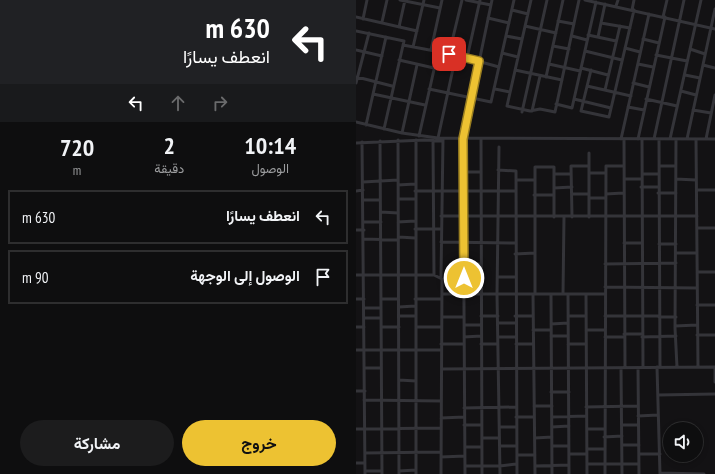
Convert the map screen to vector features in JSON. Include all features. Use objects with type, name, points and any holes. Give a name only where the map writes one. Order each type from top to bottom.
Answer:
[{"type":"street","points":[[363,19],[367,0]]},
{"type":"street","points":[[382,22],[387,0]]},
{"type":"street","points":[[400,0],[440,8]]},
{"type":"street","points":[[399,27],[405,0]]},
{"type":"street","points":[[413,47],[424,0]]},
{"type":"street","points":[[431,50],[442,0]]},
{"type":"street","points":[[449,54],[462,0]]},
{"type":"street","points":[[466,0],[480,1],[491,5]]},
{"type":"street","points":[[465,474],[463,139],[492,0]]},
{"type":"street","points":[[429,89],[491,102],[514,0]]},
{"type":"street","points":[[531,0],[507,106],[522,111],[540,109],[555,112],[579,0]]},
{"type":"street","points":[[522,111],[547,0]]},
{"type":"street","points":[[546,77],[563,0]]},
{"type":"street","points":[[585,0],[715,28]]},
{"type":"street","points":[[616,6],[618,0]]},
{"type":"street","points":[[590,70],[581,111],[609,116],[630,28],[634,0]]},
{"type":"street","points":[[643,368],[641,263],[642,174],[640,139],[646,99],[667,0]]},
{"type":"street","points":[[654,139],[684,0]]},
{"type":"street","points":[[670,139],[701,0]]},
{"type":"street","points":[[468,58],[480,1]]},
{"type":"street","points":[[556,104],[572,108],[588,35],[598,2]]},
{"type":"street","points":[[598,37],[605,4]]},
{"type":"street","points":[[687,139],[715,9]]},
{"type":"street","points":[[512,10],[528,14]]},
{"type":"street","points":[[622,474],[624,336],[623,139],[628,107],[649,14]]},
{"type":"street","points":[[356,17],[417,31]]},
{"type":"street","points":[[488,18],[509,23]]},
{"type":"street","points":[[558,21],[574,24]]},
{"type":"street","points":[[601,23],[630,28]]},
{"type":"street","points":[[525,26],[556,33]]},
{"type":"street","points":[[605,90],[620,26]]},
{"type":"street","points":[[356,31],[402,40],[403,45],[392,86],[384,129]]},
{"type":"street","points":[[356,83],[369,33]]},
{"type":"street","points":[[588,35],[616,42]]},
{"type":"street","points":[[506,36],[522,39]]},
{"type":"street","points":[[572,36],[588,40]]},
{"type":"street","points":[[366,125],[386,37]]},
{"type":"street","points":[[643,39],[659,43]]},
{"type":"street","points":[[403,45],[456,55],[499,67]]},
{"type":"street","points":[[553,46],[569,49]]},
{"type":"street","points":[[625,48],[640,52]]},
{"type":"street","points":[[356,50],[382,56]]},
{"type":"street","points":[[690,50],[705,54]]},
{"type":"street","points":[[419,136],[438,52]]},
{"type":"street","points":[[585,52],[622,60]]},
{"type":"street","points":[[502,53],[518,57]]},
{"type":"street","points":[[438,138],[456,55]]},
{"type":"street","points":[[656,55],[687,62]]},
{"type":"street","points":[[399,60],[434,68]]},
{"type":"street","points":[[549,64],[564,68],[590,70],[608,75]]},
{"type":"street","points":[[638,64],[653,67]]},
{"type":"street","points":[[402,133],[417,65]]},
{"type":"street","points":[[703,65],[715,68]]},
{"type":"street","points":[[515,70],[562,80]]},
{"type":"street","points":[[685,75],[700,78]]},
{"type":"street","points":[[532,111],[540,76]]},
{"type":"street","points":[[357,77],[392,86]]},
{"type":"street","points":[[633,83],[649,87]]},
{"type":"street","points":[[587,86],[631,96]]},
{"type":"street","points":[[495,89],[510,92]]},
{"type":"street","points":[[680,91],[696,95]]},
{"type":"street","points":[[373,94],[425,105]]},
{"type":"street","points":[[706,139],[715,95]]},
{"type":"street","points":[[574,99],[611,108]]},
{"type":"street","points":[[646,99],[677,106]]},
{"type":"street","points":[[589,112],[591,103]]},
{"type":"street","points":[[628,107],[644,110]]},
{"type":"street","points":[[693,110],[711,113]]},
{"type":"street","points":[[356,122],[402,133],[443,140]]},
{"type":"street","points":[[356,143],[398,140],[463,139],[715,139]]},
{"type":"street","points":[[482,139],[480,264],[482,474]]},
{"type":"street","points":[[659,139],[658,415],[660,473],[704,474]]},
{"type":"street","points":[[676,139],[675,326],[677,367]]},
{"type":"street","points":[[696,139],[698,367]]},
{"type":"street","points":[[398,140],[399,472],[416,472],[416,140]]},
{"type":"street","points":[[433,140],[434,275]]},
{"type":"street","points":[[441,474],[441,191],[443,140]]},
{"type":"street","points":[[362,142],[364,190],[365,472],[382,473],[380,141]]},
{"type":"street","points":[[500,147],[498,170],[497,294],[500,474]]},
{"type":"street","points":[[589,152],[589,217]]},
{"type":"street","points":[[572,216],[572,166],[589,166]]},
{"type":"street","points":[[604,474],[606,166],[624,166]]},
{"type":"street","points":[[659,166],[676,166]]},
{"type":"street","points":[[535,474],[533,344],[535,253],[534,167],[554,167],[554,216]]},
{"type":"street","points":[[498,170],[516,171],[515,323],[517,474]]},
{"type":"street","points":[[463,172],[481,172]]},
{"type":"street","points":[[589,173],[606,173]]},
{"type":"street","points":[[555,174],[572,174]]},
{"type":"street","points":[[642,174],[658,174]]},
{"type":"street","points":[[624,179],[642,179]]},
{"type":"street","points":[[676,179],[696,180]]},
{"type":"street","points":[[363,182],[398,180]]},
{"type":"street","points":[[516,180],[534,180]]},
{"type":"street","points":[[398,185],[415,184]]},
{"type":"street","points":[[554,188],[572,187]]},
{"type":"street","points":[[642,187],[658,187]]},
{"type":"street","points":[[356,191],[364,190]]},
{"type":"street","points":[[415,190],[515,191]]},
{"type":"street","points":[[697,190],[715,190]]},
{"type":"street","points":[[606,194],[623,193]]},
{"type":"street","points":[[658,193],[676,194]]},
{"type":"street","points":[[572,194],[590,194]]},
{"type":"street","points":[[534,195],[554,195]]},
{"type":"street","points":[[398,198],[416,198]]},
{"type":"street","points":[[590,198],[605,198]]},
{"type":"street","points":[[364,200],[380,200]]},
{"type":"street","points":[[381,212],[398,213]]},
{"type":"street","points":[[441,216],[697,216]]},
{"type":"street","points":[[563,294],[564,217]]},
{"type":"street","points":[[398,222],[415,221]]},
{"type":"street","points":[[364,222],[381,222]]},
{"type":"street","points":[[697,228],[715,228]]},
{"type":"street","points":[[415,229],[441,229]]},
{"type":"street","points":[[356,230],[364,230]]},
{"type":"street","points":[[364,239],[380,240],[415,238]]},
{"type":"street","points":[[441,242],[464,244],[515,244]]},
{"type":"street","points":[[624,243],[641,243]]},
{"type":"street","points":[[659,244],[676,244]]},
{"type":"street","points":[[515,254],[535,253]]},
{"type":"street","points":[[676,253],[697,253]]},
{"type":"street","points":[[464,263],[480,264]]},
{"type":"street","points":[[605,264],[676,263]]},
{"type":"street","points":[[697,272],[715,272]]},
{"type":"street","points":[[356,275],[434,275],[441,277]]},
{"type":"street","points":[[498,277],[515,277]]},
{"type":"street","points":[[605,287],[697,288]]},
{"type":"street","points":[[442,294],[605,294]]},
{"type":"street","points":[[551,294],[552,474]]},
{"type":"street","points":[[568,294],[569,474]]},
{"type":"street","points":[[586,294],[587,474]]},
{"type":"street","points":[[356,300],[364,299]]},
{"type":"street","points":[[381,300],[398,299]]},
{"type":"street","points":[[415,299],[442,299]]},
{"type":"street","points":[[697,304],[715,305]]},
{"type":"street","points":[[399,307],[415,306]]},
{"type":"street","points":[[364,308],[381,308]]},
{"type":"street","points":[[399,316],[415,316]]},
{"type":"street","points":[[481,316],[498,316]]},
{"type":"street","points":[[515,316],[533,316]]},
{"type":"street","points":[[568,316],[586,316]]},
{"type":"street","points":[[605,316],[676,317]]},
{"type":"street","points":[[442,317],[464,317]]},
{"type":"street","points":[[364,318],[381,318]]},
{"type":"street","points":[[498,323],[515,323]]},
{"type":"street","points":[[551,324],[568,323]]},
{"type":"street","points":[[464,325],[481,325]]},
{"type":"street","points":[[675,326],[697,325]]},
{"type":"street","points":[[356,327],[364,327]]},
{"type":"street","points":[[381,327],[399,327]]},
{"type":"street","points":[[416,327],[441,327]]},
{"type":"street","points":[[533,330],[551,330]]},
{"type":"street","points":[[586,330],[605,330]]},
{"type":"street","points":[[605,337],[642,335],[676,336]]},
{"type":"street","points":[[697,335],[715,335]]},
{"type":"street","points":[[464,337],[481,336]]},
{"type":"street","points":[[551,336],[568,336]]},
{"type":"street","points":[[498,337],[516,337]]},
{"type":"street","points":[[441,344],[464,344]]},
{"type":"street","points":[[481,344],[498,344]]},
{"type":"street","points":[[516,344],[533,344]]},
{"type":"street","points":[[568,344],[586,344]]},
{"type":"street","points":[[356,350],[441,350]]},
{"type":"street","points":[[442,369],[715,367],[715,382]]},
{"type":"street","points":[[364,368],[381,368]]},
{"type":"street","points":[[638,368],[639,474]]},
{"type":"street","points":[[399,380],[416,381]]},
{"type":"street","points":[[356,391],[365,391]]},
{"type":"street","points":[[551,392],[568,392]]},
{"type":"street","points":[[658,395],[715,394]]},
{"type":"street","points":[[364,400],[441,400]]},
{"type":"street","points":[[586,407],[622,405],[638,406]]},
{"type":"street","points":[[534,406],[552,406]]},
{"type":"street","points":[[464,408],[516,407]]},
{"type":"street","points":[[638,416],[658,415]]},
{"type":"street","points":[[552,417],[586,416]]},
{"type":"street","points":[[441,418],[464,417]]},
{"type":"street","points":[[516,417],[534,417]]},
{"type":"street","points":[[464,425],[482,425]]},
{"type":"street","points":[[622,425],[638,425]]},
{"type":"street","points":[[552,427],[569,426]]},
{"type":"street","points":[[500,428],[516,427]]},
{"type":"street","points":[[356,429],[441,428]]},
{"type":"street","points":[[587,429],[604,429]]},
{"type":"street","points":[[604,437],[622,436]]},
{"type":"street","points":[[534,438],[552,437]]},
{"type":"street","points":[[482,438],[500,438]]},
{"type":"street","points":[[622,445],[639,446]]},
{"type":"street","points":[[500,446],[516,446]]},
{"type":"street","points":[[552,446],[569,446]]},
{"type":"street","points":[[465,447],[482,447]]},
{"type":"street","points":[[587,449],[604,449]]},
{"type":"street","points":[[365,452],[440,452]]},
{"type":"street","points":[[569,454],[587,454]]},
{"type":"street","points":[[639,454],[660,454]]},
{"type":"street","points":[[516,455],[535,455]]},
{"type":"street","points":[[440,457],[465,456]]},
{"type":"street","points":[[356,463],[365,463]]},
{"type":"street","points":[[465,466],[500,466],[516,464]]},
{"type":"street","points":[[587,464],[639,464]]},
{"type":"street","points":[[535,466],[569,465]]},
{"type":"route","points":[[449,54],[479,61],[463,139],[464,278]]}]
